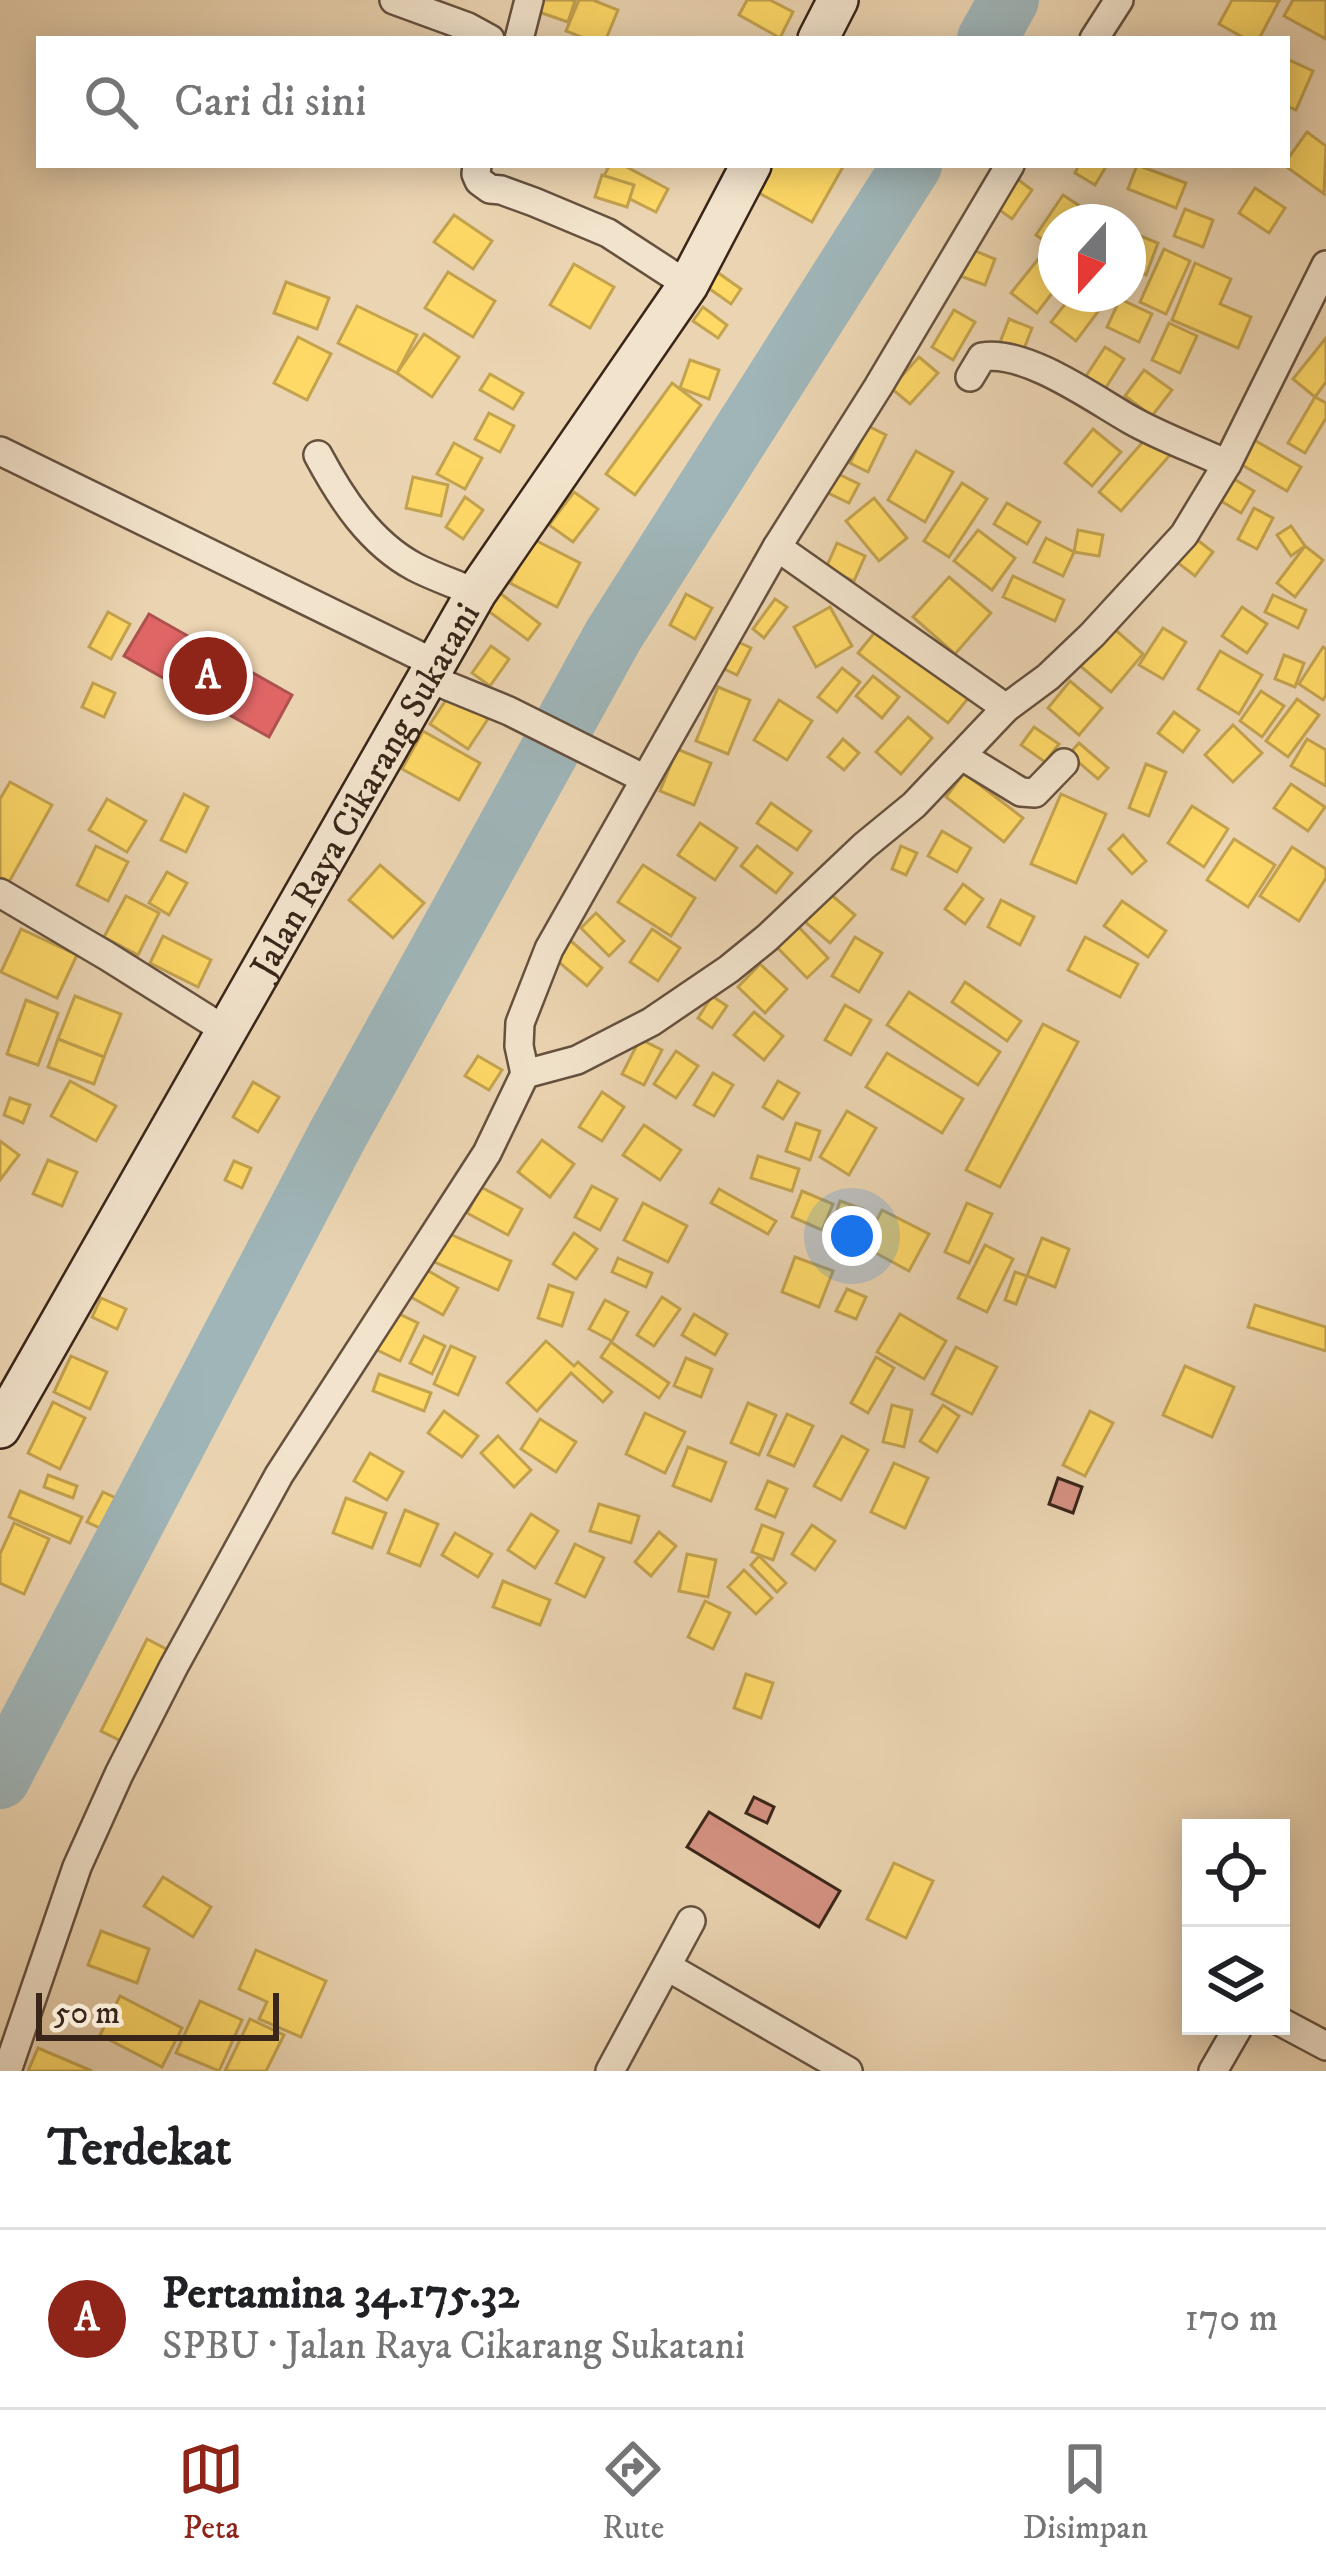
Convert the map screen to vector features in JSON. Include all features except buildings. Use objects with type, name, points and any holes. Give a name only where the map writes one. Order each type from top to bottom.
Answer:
[{"type":"main road","points":[[820,36],[838,0]]},
{"type":"main road","name":"Jalan Raya Cikarang Sukatani","points":[[0,1428],[430,670],[476,593],[688,284],[750,168]]},
{"type":"street","points":[[394,0],[484,36]]},
{"type":"street","points":[[520,36],[530,0]]},
{"type":"street","points":[[1096,36],[1119,0]]},
{"type":"street","points":[[477,168],[479,181],[490,189],[608,233],[688,284]]},
{"type":"street","points":[[7,2071],[77,1867],[173,1668],[279,1475],[487,1153],[525,1074],[520,1023],[549,950],[777,547],[1008,168]]},
{"type":"street","points":[[525,1074],[577,1060],[651,1022],[729,969],[914,805],[1006,708],[1048,677],[1184,535],[1227,464],[1326,265]]},
{"type":"street","points":[[970,377],[982,357],[992,355],[1028,366],[1227,464]]},
{"type":"street","points":[[0,451],[644,779]]},
{"type":"street","points":[[317,454],[344,502],[378,538],[412,566],[476,593]]},
{"type":"street","points":[[777,547],[1006,708]]},
{"type":"street","points":[[962,756],[1021,792],[1035,793],[1064,763]]},
{"type":"street","points":[[0,893],[225,1030]]},
{"type":"street","points":[[610,2071],[691,1921]]},
{"type":"street","points":[[668,1967],[848,2071]]},
{"type":"street","points":[[1290,2027],[1326,2046]]},
{"type":"street","points":[[1213,2071],[1234,2035]]},
{"type":"waterway","points":[[989,36],[1009,0]]},
{"type":"waterway","points":[[0,1779],[337,1136],[613,636],[910,168]]},
{"type":"place","name":"Pertamina 34.175.32","points":[[208,676]]}]
